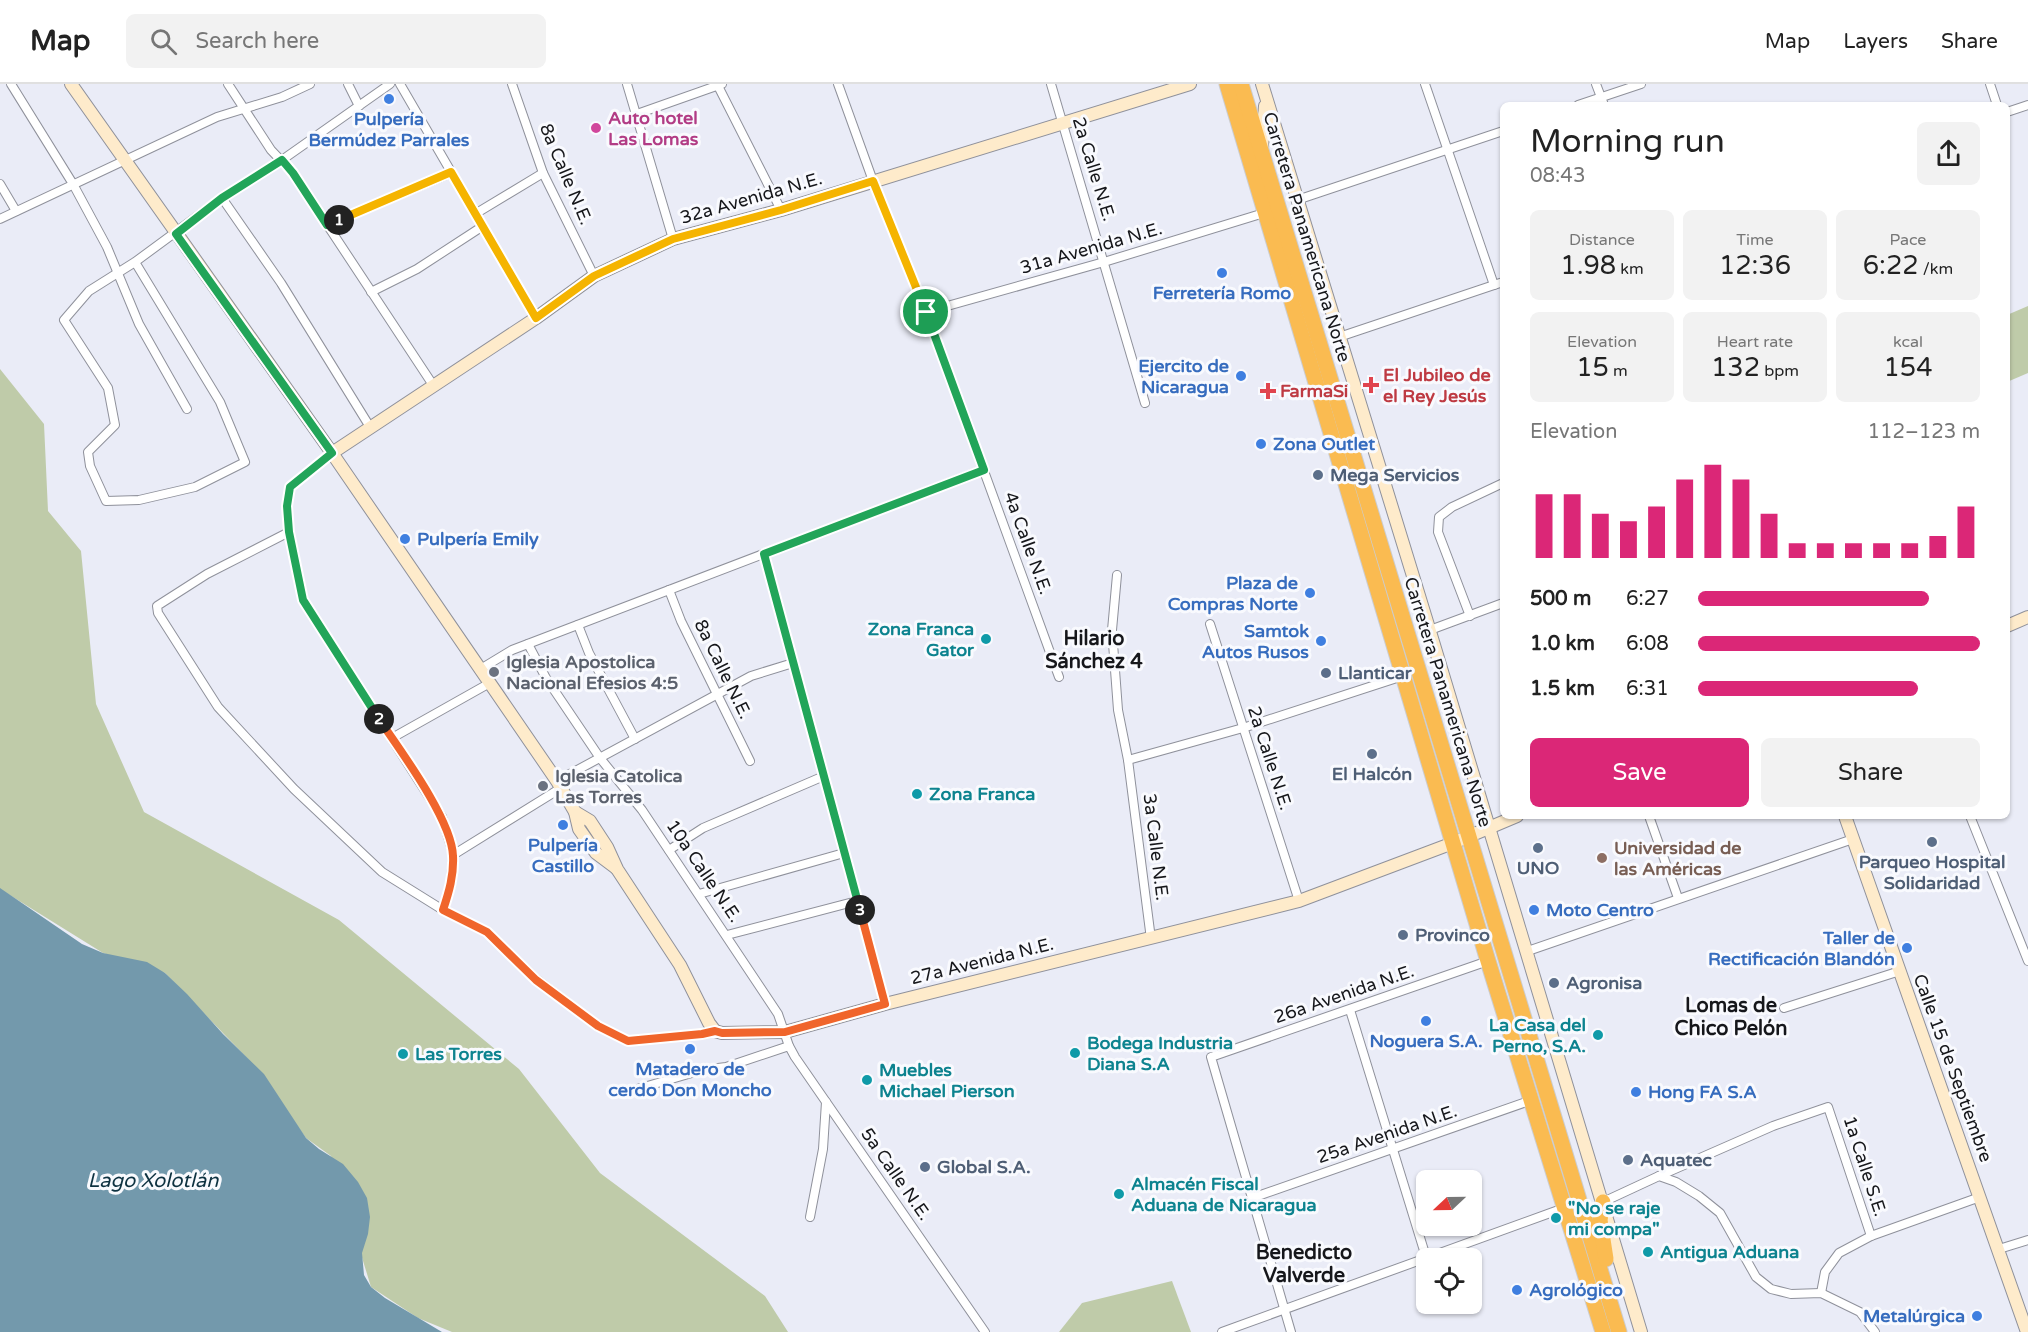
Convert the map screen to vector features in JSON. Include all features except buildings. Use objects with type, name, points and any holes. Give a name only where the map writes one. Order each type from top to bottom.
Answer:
[{"type":"highway","name":"Carretera Panamericana Norte","points":[[1227,84],[1488,961],[1603,1332]]},
{"type":"highway","name":"Carretera Panamericana Norte","points":[[1241,84],[1621,1332]]},
{"type":"highway","points":[[1603,1202],[1600,1220],[1603,1250],[1622,1314],[1621,1332]]},
{"type":"street","points":[[11,84],[73,184],[107,247],[139,324],[187,409]]},
{"type":"street","points":[[71,84],[332,453],[559,785],[575,812],[590,821],[607,847],[617,869],[680,965],[715,1031]]},
{"type":"street","points":[[228,84],[271,150],[293,173],[433,385]]},
{"type":"street","points":[[0,219],[217,117],[282,97],[310,84]]},
{"type":"street","points":[[348,84],[359,106]]},
{"type":"street","points":[[135,262],[220,402],[245,462],[195,487],[140,500],[106,501],[90,466],[88,452],[115,425],[108,388],[64,320],[89,291],[118,274],[135,262],[176,234],[222,198],[282,160],[390,84]]},
{"type":"street","points":[[400,84],[536,318]]},
{"type":"street","name":"8a Calle N.E.","points":[[512,84],[543,173],[594,276]]},
{"type":"street","points":[[627,84],[673,239]]},
{"type":"street","name":"4a Calle N.E.","points":[[838,84],[873,181],[926,312],[1059,677]]},
{"type":"street","name":"2a Calle N.E.","points":[[1051,84],[1145,402]]},
{"type":"street","name":"32a Avenida N.E.","points":[[332,453],[536,318],[594,276],[673,239],[781,210],[1190,84]]},
{"type":"street","points":[[1425,84],[1494,285]]},
{"type":"street","points":[[1596,84],[1602,101],[1641,84]]},
{"type":"street","points":[[1990,84],[1997,102]]},
{"type":"street","points":[[637,114],[719,85],[781,210]]},
{"type":"street","points":[[1262,155],[1263,90]]},
{"type":"street","points":[[1263,90],[1430,630],[1641,1332]]},
{"type":"street","points":[[2010,111],[2028,105]]},
{"type":"street","points":[[1297,200],[1500,132]]},
{"type":"street","points":[[327,225],[451,172]]},
{"type":"street","points":[[476,214],[543,173]]},
{"type":"street","points":[[0,184],[16,211]]},
{"type":"street","points":[[222,198],[281,283],[370,427]]},
{"type":"street","name":"31a Avenida N.E.","points":[[926,312],[1104,262],[1264,213]]},
{"type":"street","points":[[371,292],[417,269],[483,226]]},
{"type":"street","points":[[1339,337],[1500,283]]},
{"type":"street","points":[[332,453],[290,487],[287,506],[289,532],[303,600],[442,817],[453,855],[451,884],[443,910]]},
{"type":"street","points":[[479,670],[512,650],[984,470]]},
{"type":"street","points":[[1470,616],[1438,532],[1438,517],[1452,507],[1500,484]]},
{"type":"street","name":"27a Avenida N.E.","points":[[289,532],[207,574],[156,606],[158,614],[218,707],[294,789],[382,872],[443,910],[487,932],[536,980],[598,1026],[628,1041],[715,1031],[722,1033],[785,1032],[885,1004],[1299,901],[1453,843],[1509,819]]},
{"type":"street","points":[[764,554],[885,1004]]},
{"type":"street","name":"3a Calle N.E.","points":[[1117,575],[1112,630],[1118,710],[1128,760],[1151,939]]},
{"type":"street","name":"8a Calle N.E.","points":[[669,590],[681,621],[750,761]]},
{"type":"street","points":[[1430,630],[1500,604]]},
{"type":"street","points":[[2010,625],[2028,617]]},
{"type":"street","name":"2a Calle N.E.","points":[[1210,624],[1299,901]]},
{"type":"street","points":[[578,625],[589,652],[635,739]]},
{"type":"street","name":"10a Calle N.E.","points":[[528,644],[546,678],[600,758],[642,810],[727,935],[778,1014],[785,1032]]},
{"type":"street","points":[[453,855],[600,758],[751,676],[793,663]]},
{"type":"street","points":[[1128,760],[1243,728],[1403,676]]},
{"type":"street","points":[[392,738],[488,684]]},
{"type":"street","points":[[669,850],[703,828],[824,776]]},
{"type":"street","points":[[1650,819],[1678,898]]},
{"type":"street","name":"Calle 15 de Septiembre","points":[[1846,819],[2027,1332]]},
{"type":"street","points":[[1971,819],[2028,961]]},
{"type":"street","points":[[1525,952],[1853,839]]},
{"type":"street","points":[[699,894],[844,853]]},
{"type":"street","points":[[727,935],[857,901]]},
{"type":"street","name":"26a Avenida N.E.","points":[[1252,1198],[1211,1057],[1488,961]]},
{"type":"street","points":[[1784,1008],[1900,971]]},
{"type":"street","points":[[1350,1010],[1423,1248]]},
{"type":"street","name":"5a Calle N.E.","points":[[785,1032],[789,1046],[826,1102],[985,1332]]},
{"type":"street","points":[[627,1092],[702,1070],[726,1067],[789,1046]]},
{"type":"street","name":"25a Avenida N.E.","points":[[1252,1198],[1532,1100]]},
{"type":"street","points":[[810,1217],[823,1149],[826,1102]]},
{"type":"street","name":"1a Calle S.E.","points":[[1659,1176],[1773,1126],[1828,1107],[1871,1236]]},
{"type":"street","points":[[1603,1202],[1659,1176],[1699,1196],[1720,1213],[1756,1277],[1772,1289],[1791,1294],[1821,1293],[1860,1312],[1875,1332]]},
{"type":"street","points":[[1821,1293],[1825,1272],[1839,1254],[1871,1236],[1980,1197]]},
{"type":"street","points":[[1252,1198],[1291,1332]]},
{"type":"street","points":[[1451,1248],[1564,1208]]},
{"type":"street","points":[[1999,1249],[2028,1240]]},
{"type":"street","points":[[1222,1332],[1416,1261]]},
{"type":"green space","points":[[2028,306],[2028,373],[2010,381],[2010,314]]},
{"type":"green space","points":[[0,369],[44,424],[48,511],[81,551],[96,704],[144,812],[339,920],[519,1069],[600,1173],[765,1296],[788,1332],[452,1332],[418,1318],[371,1287],[331,1156],[306,1138],[248,1059],[165,973],[103,953],[0,889]]},
{"type":"green space","points":[[1172,1281],[1191,1332],[1059,1332],[1082,1303]]},
{"type":"water","name":"Lago Xolotlán","points":[[0,888],[82,944],[103,953],[147,962],[165,973],[187,994],[223,1034],[264,1074],[306,1138],[343,1164],[358,1182],[367,1198],[370,1217],[362,1253],[364,1275],[371,1287],[442,1332],[0,1332]]},
{"type":"place","name":"Pulpería Bermúdez Parrales","points":[[389,99]]},
{"type":"place","name":"Auto hotel Las Lomas","points":[[596,128]]},
{"type":"place","name":"Ferretería Romo","points":[[1222,273]]},
{"type":"place","name":"Ejercito de Nicaragua","points":[[1241,376]]},
{"type":"place","name":"El Jubileo de el Rey Jesús","points":[[1371,385]]},
{"type":"place","name":"FarmaSi","points":[[1268,391]]},
{"type":"place","name":"Zona Outlet","points":[[1261,444]]},
{"type":"place","name":"Mega Servicios","points":[[1318,475]]},
{"type":"place","name":"Pulpería Emily","points":[[405,539]]},
{"type":"place","name":"Plaza de Compras Norte","points":[[1310,593]]},
{"type":"place","name":"Zona Franca Gator","points":[[986,639]]},
{"type":"place","name":"Samtok Autos Rusos","points":[[1321,641]]},
{"type":"place","name":"Iglesia Apostolica Nacional Efesios 4:5","points":[[494,672]]},
{"type":"place","name":"Llanticar","points":[[1326,673]]},
{"type":"place","name":"El Halcón","points":[[1372,754]]},
{"type":"place","name":"Iglesia Catolica Las Torres","points":[[543,786]]},
{"type":"place","name":"Zona Franca","points":[[917,794]]},
{"type":"place","name":"Pulpería Castillo","points":[[563,825]]},
{"type":"place","name":"Parqueo Hospital Solidaridad","points":[[1932,842]]},
{"type":"place","name":"UNO","points":[[1538,848]]},
{"type":"place","name":"Universidad de las Américas","points":[[1602,858]]},
{"type":"place","name":"Moto Centro","points":[[1534,910]]},
{"type":"place","name":"Provinco","points":[[1403,935]]},
{"type":"place","name":"Taller de Rectificación Blandón","points":[[1907,948]]},
{"type":"place","name":"Agronisa","points":[[1554,983]]},
{"type":"place","name":"Noguera S.A.","points":[[1426,1021]]},
{"type":"place","name":"La Casa del Perno, S.A.","points":[[1598,1035]]},
{"type":"place","name":"Matadero de cerdo Don Moncho","points":[[690,1049]]},
{"type":"place","name":"Bodega Industria Diana S.A","points":[[1075,1053]]},
{"type":"place","name":"Las Torres","points":[[403,1054]]},
{"type":"place","name":"Muebles Michael Pierson","points":[[867,1080]]},
{"type":"place","name":"Hong FA S.A","points":[[1636,1092]]},
{"type":"place","name":"Aquatec","points":[[1628,1160]]},
{"type":"place","name":"Global S.A.","points":[[925,1167]]},
{"type":"place","name":"Almacén Fiscal Aduana de Nicaragua","points":[[1119,1194]]},
{"type":"place","name":"\"No se raje mi compa\"","points":[[1556,1218]]},
{"type":"place","name":"Antigua Aduana","points":[[1648,1252]]},
{"type":"place","name":"Agrológico","points":[[1517,1290]]},
{"type":"place","name":"Metalúrgica","points":[[1977,1316]]},
{"type":"district","name":"Hilario Sánchez 4","points":[[1094,650]]},
{"type":"district","name":"Lomas de Chico Pelón","points":[[1731,1016]]},
{"type":"district","name":"Benedicto Valverde","points":[[1304,1264]]},
{"type":"route","points":[[282,160],[327,225],[451,172],[536,318],[594,276],[673,239],[781,210],[873,181],[926,312],[984,470],[764,554],[885,1004],[785,1032],[722,1033],[715,1031],[628,1041],[598,1026],[536,980],[487,932],[443,910],[451,884],[453,853],[442,817],[303,600],[289,532],[287,506],[290,487],[332,453],[176,234],[222,198],[282,160]]}]
